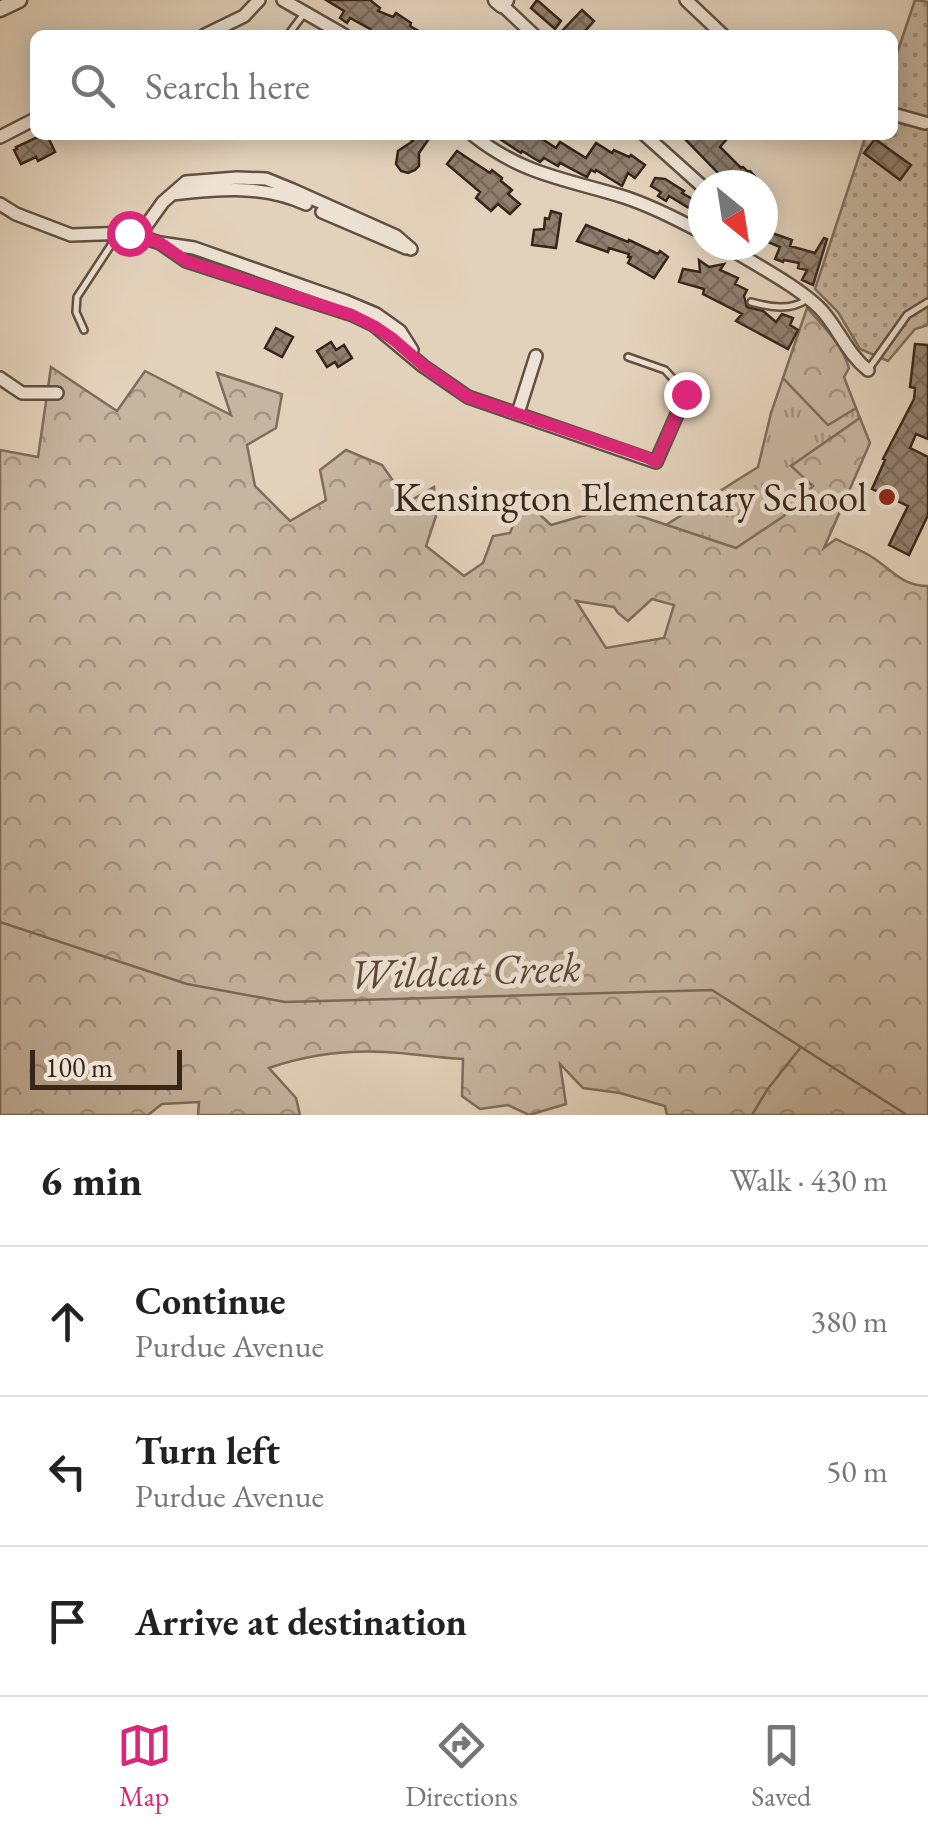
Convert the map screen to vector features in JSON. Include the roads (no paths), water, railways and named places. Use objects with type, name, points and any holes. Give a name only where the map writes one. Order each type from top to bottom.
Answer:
[{"type":"street","points":[[0,9],[17,0]]},
{"type":"street","points":[[216,30],[244,16],[259,0]]},
{"type":"street","points":[[283,0],[335,30]]},
{"type":"street","points":[[686,0],[718,30]]},
{"type":"street","points":[[501,2],[529,30]]},
{"type":"street","points":[[898,115],[925,123]]},
{"type":"street","points":[[0,137],[30,122]]},
{"type":"street","points":[[479,140],[524,168],[626,198],[688,225]]},
{"type":"street","points":[[651,140],[688,173]]},
{"type":"street","points":[[138,237],[163,202],[172,194],[186,182],[266,179],[396,236],[411,250],[296,200],[265,191],[215,189],[172,194]]},
{"type":"street","points":[[0,204],[71,236],[129,233],[194,248],[376,314],[400,331],[424,366],[468,397],[656,462],[686,394]]},
{"type":"street","points":[[748,260],[825,313],[854,358],[868,370]]},
{"type":"street","points":[[518,413],[536,356]]},
{"type":"street","points":[[0,378],[22,393],[58,392]]},
{"type":"lane","points":[[291,30],[304,12]]},
{"type":"lane","points":[[84,330],[76,312],[77,297],[111,245],[113,234]]},
{"type":"lane","points":[[751,302],[795,306],[808,298]]},
{"type":"lane","points":[[868,370],[907,316],[928,302]]},
{"type":"lane","points":[[628,357],[664,370],[686,394]]},
{"type":"waterway","name":"Wildcat Creek","points":[[0,922],[187,984],[285,1002],[712,990],[907,1115]]},
{"type":"waterway","points":[[752,1115],[801,1047]]},
{"type":"place","name":"Kensington Elementary School","points":[[887,497]]}]
